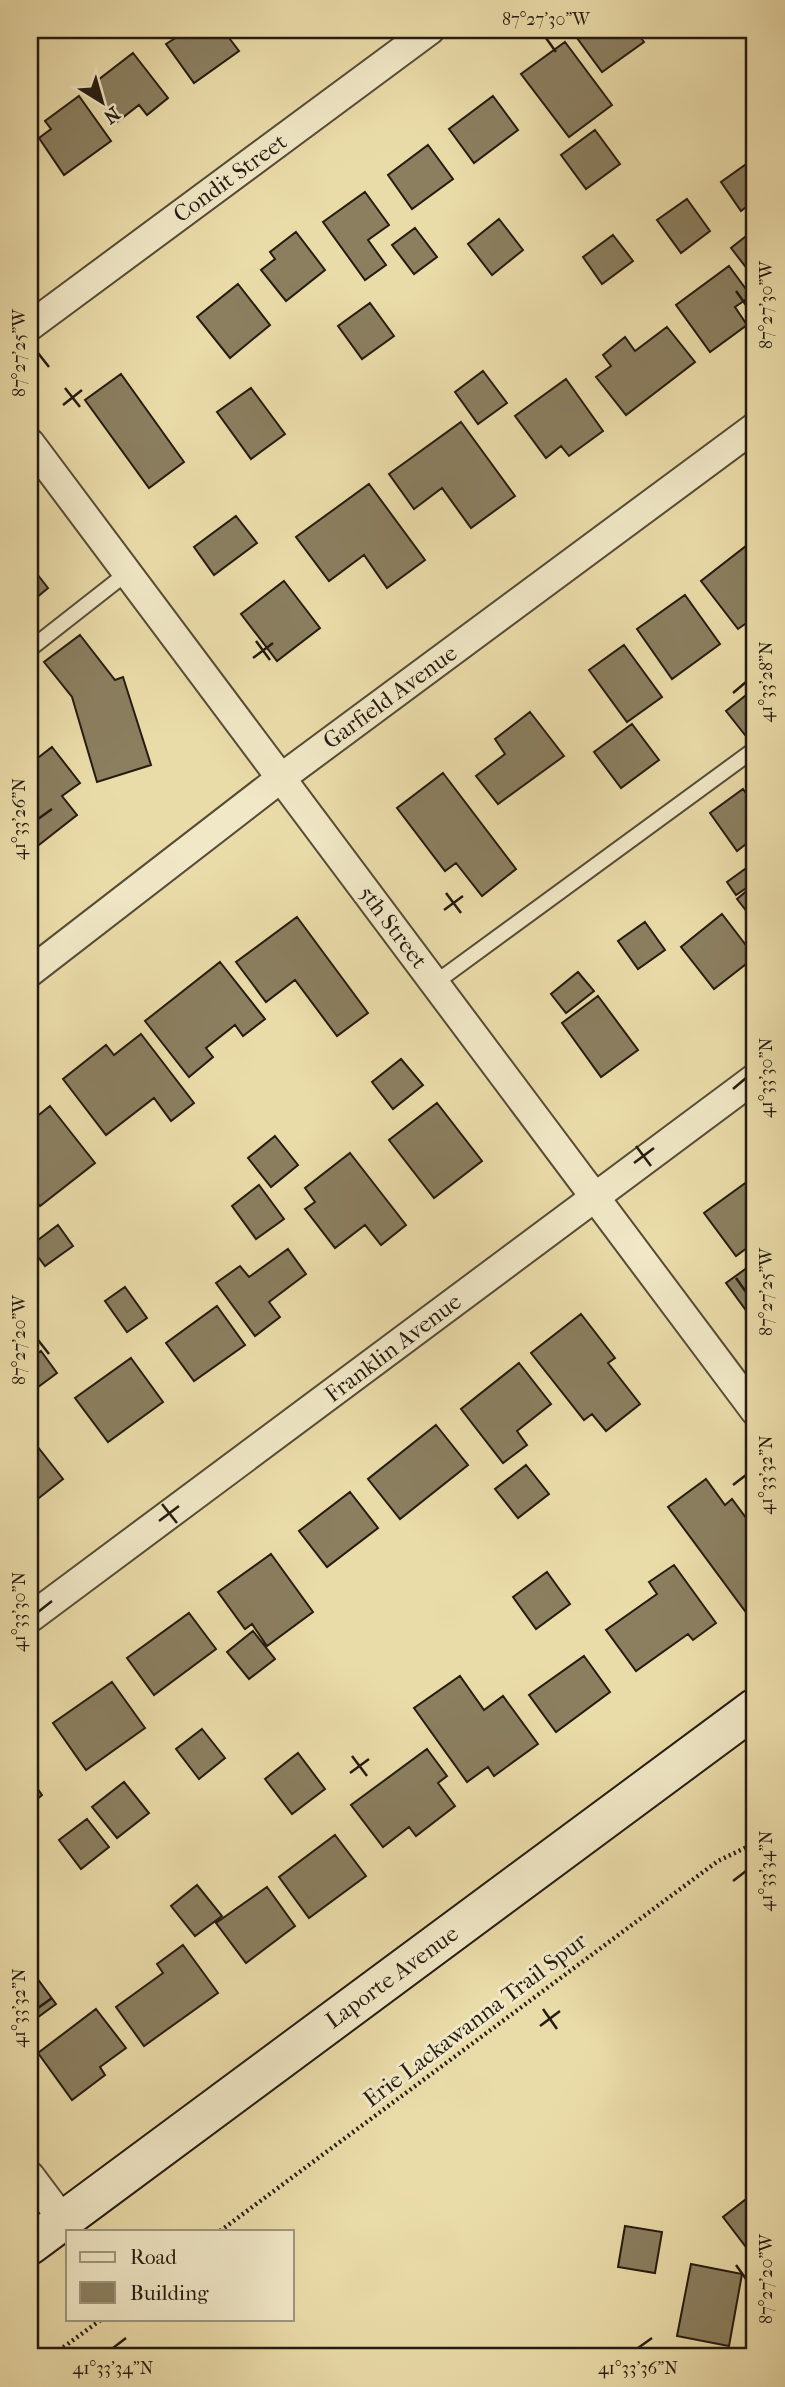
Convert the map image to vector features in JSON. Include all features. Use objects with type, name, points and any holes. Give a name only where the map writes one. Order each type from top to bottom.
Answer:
[{"type":"street","name":"Condit Street","points":[[30,326],[430,30]]},
{"type":"street","name":"Garfield Avenue","points":[[30,972],[281,778],[755,427]]},
{"type":"street","name":"5th Street","points":[[30,443],[755,1411]]},
{"type":"street","name":"Franklin Avenue","points":[[30,1618],[755,1078]]},
{"type":"street","name":"Laporte Avenue","points":[[30,2245],[755,1709]]},
{"type":"street","points":[[30,2176],[63,2220]]},
{"type":"lane","points":[[30,649],[127,573]]},
{"type":"lane","points":[[435,983],[755,749]]},
{"type":"path","name":"Erie Lackawanna Trail Spur","points":[[221,2230],[718,1861],[755,1845]]},
{"type":"path","points":[[50,2357],[101,2320]]},
{"type":"building","points":[[172,30],[223,30],[239,51],[194,83],[166,44],[177,37]]},
{"type":"building","points":[[588,30],[635,30],[644,42],[602,72],[577,38]]},
{"type":"building","points":[[565,42],[612,105],[569,137],[521,74]]},
{"type":"building","points":[[133,53],[168,98],[147,115],[139,105],[117,122],[89,87]]},
{"type":"building","points":[[79,96],[111,141],[64,175],[39,138],[51,129],[45,121]]},
{"type":"building","points":[[493,96],[518,130],[474,163],[449,129]]},
{"type":"building","points":[[595,130],[620,164],[586,189],[561,155]]},
{"type":"building","points":[[428,145],[453,179],[412,209],[388,175]]},
{"type":"building","points":[[752,160],[755,164],[755,200],[741,211],[721,182]]},
{"type":"building","points":[[365,192],[389,225],[368,240],[386,265],[365,280],[323,222]]},
{"type":"building","points":[[687,199],[710,231],[681,253],[657,220]]},
{"type":"building","points":[[499,219],[523,250],[492,275],[468,244]]},
{"type":"building","points":[[415,228],[437,257],[414,274],[392,245]]},
{"type":"building","points":[[755,229],[755,279],[731,248]]},
{"type":"building","points":[[296,232],[325,270],[286,301],[261,270],[275,259],[270,252]]},
{"type":"building","points":[[613,235],[633,261],[602,284],[583,257]]},
{"type":"building","points":[[729,266],[751,296],[735,307],[747,325],[710,352],[676,305]]},
{"type":"building","points":[[238,284],[270,325],[230,358],[197,317]]},
{"type":"building","points":[[370,303],[394,336],[362,359],[338,326]]},
{"type":"building","points":[[667,327],[695,362],[626,415],[596,377],[611,366],[603,355],[625,337],[635,351]]},
{"type":"building","points":[[483,371],[507,403],[478,424],[455,392]]},
{"type":"building","points":[[121,374],[184,462],[149,488],[85,400]]},
{"type":"building","points":[[566,379],[603,431],[569,456],[561,446],[546,458],[515,416]]},
{"type":"building","points":[[251,388],[285,434],[251,459],[217,412]]},
{"type":"building","points":[[461,422],[515,496],[471,528],[442,488],[414,509],[389,474]]},
{"type":"building","points":[[369,484],[425,560],[387,588],[364,555],[329,581],[296,537]]},
{"type":"building","points":[[236,516],[257,543],[214,575],[194,547]]},
{"type":"building","points":[[746,546],[755,557],[755,617],[738,629],[701,581]]},
{"type":"building","points":[[30,565],[48,588],[30,603]]},
{"type":"building","points":[[284,581],[320,628],[277,661],[241,614]]},
{"type":"building","points":[[685,595],[720,644],[672,679],[637,629]]},
{"type":"building","points":[[80,635],[115,680],[123,677],[151,765],[97,782],[72,697],[44,662]]},
{"type":"building","points":[[624,645],[662,697],[627,722],[589,670]]},
{"type":"building","points":[[755,688],[755,728],[745,735],[726,711]]},
{"type":"building","points":[[530,712],[564,756],[498,804],[476,776],[505,754],[495,739]]},
{"type":"building","points":[[632,724],[659,760],[621,788],[594,752]]},
{"type":"building","points":[[52,747],[80,783],[62,796],[77,815],[30,852],[30,764]]},
{"type":"building","points":[[443,773],[516,869],[482,896],[456,863],[445,871],[397,808]]},
{"type":"building","points":[[743,789],[755,806],[755,837],[737,851],[710,813]]},
{"type":"building","points":[[752,864],[755,868],[755,882],[736,895],[727,882]]},
{"type":"building","points":[[755,884],[755,922],[737,899]]},
{"type":"building","points":[[722,914],[755,957],[714,989],[681,947]]},
{"type":"building","points":[[297,917],[368,1013],[337,1036],[295,980],[266,1002],[236,962]]},
{"type":"building","points":[[645,922],[665,950],[638,969],[618,941]]},
{"type":"building","points":[[220,962],[265,1019],[243,1036],[235,1025],[206,1048],[213,1057],[189,1077],[145,1021]]},
{"type":"building","points":[[578,972],[594,991],[566,1013],[551,994]]},
{"type":"building","points":[[598,996],[638,1050],[601,1077],[562,1023]]},
{"type":"building","points":[[141,1034],[194,1103],[171,1121],[154,1098],[106,1135],[63,1079],[106,1045],[114,1055]]},
{"type":"building","points":[[401,1059],[423,1085],[393,1109],[372,1082]]},
{"type":"building","points":[[437,1103],[482,1161],[434,1198],[389,1140]]},
{"type":"building","points":[[50,1106],[95,1163],[40,1206],[30,1193],[30,1122]]},
{"type":"building","points":[[275,1136],[298,1165],[271,1187],[248,1158]]},
{"type":"building","points":[[350,1153],[406,1225],[381,1245],[365,1225],[335,1248],[305,1209],[315,1202],[305,1188]]},
{"type":"building","points":[[755,1176],[755,1242],[736,1256],[704,1213]]},
{"type":"building","points":[[259,1185],[284,1219],[256,1239],[232,1206]]},
{"type":"building","points":[[58,1225],[73,1246],[45,1266],[30,1246]]},
{"type":"building","points":[[288,1249],[306,1274],[269,1302],[280,1317],[255,1336],[216,1283],[240,1266],[249,1277]]},
{"type":"building","points":[[755,1262],[755,1301],[745,1309],[726,1283]]},
{"type":"building","points":[[125,1287],[147,1318],[127,1332],[105,1301]]},
{"type":"building","points":[[217,1306],[245,1345],[194,1381],[166,1343]]},
{"type":"building","points":[[581,1314],[615,1358],[608,1363],[640,1404],[606,1431],[592,1414],[584,1420],[531,1353]]},
{"type":"building","points":[[41,1351],[57,1373],[34,1390],[30,1384],[30,1359]]},
{"type":"building","points":[[131,1358],[163,1402],[108,1442],[75,1398]]},
{"type":"building","points":[[519,1363],[551,1404],[517,1431],[527,1445],[503,1463],[461,1409]]},
{"type":"building","points":[[436,1425],[468,1465],[400,1519],[368,1479]]},
{"type":"building","points":[[30,1437],[63,1479],[30,1505]]},
{"type":"building","points":[[526,1465],[549,1494],[518,1518],[495,1489]]},
{"type":"building","points":[[706,1479],[725,1505],[732,1499],[755,1530],[755,1603],[745,1611],[668,1507]]},
{"type":"building","points":[[350,1492],[378,1528],[327,1567],[299,1531]]},
{"type":"building","points":[[271,1554],[313,1612],[267,1646],[252,1624],[245,1629],[218,1592]]},
{"type":"building","points":[[674,1565],[716,1623],[693,1640],[688,1634],[636,1671],[606,1630],[657,1594],[649,1582]]},
{"type":"building","points":[[547,1572],[570,1604],[536,1629],[513,1597]]},
{"type":"building","points":[[189,1613],[216,1649],[154,1695],[127,1658]]},
{"type":"building","points":[[253,1631],[275,1659],[249,1679],[227,1652]]},
{"type":"building","points":[[584,1656],[610,1692],[556,1732],[529,1695]]},
{"type":"building","points":[[460,1676],[484,1710],[503,1696],[538,1744],[494,1776],[488,1767],[467,1782],[414,1708]]},
{"type":"building","points":[[112,1682],[145,1728],[86,1770],[53,1723]]},
{"type":"building","points":[[202,1729],[225,1758],[199,1779],[176,1749]]},
{"type":"building","points":[[427,1749],[447,1776],[438,1783],[455,1806],[416,1836],[409,1827],[383,1847],[351,1805]]},
{"type":"building","points":[[298,1753],[325,1789],[292,1814],[265,1779]]},
{"type":"building","points":[[30,1778],[42,1795],[30,1805]]},
{"type":"building","points":[[124,1782],[149,1813],[117,1838],[92,1807]]},
{"type":"building","points":[[87,1819],[109,1847],[81,1869],[59,1840]]},
{"type":"building","points":[[335,1835],[366,1876],[309,1918],[279,1877]]},
{"type":"building","points":[[197,1885],[222,1916],[195,1936],[171,1906]]},
{"type":"building","points":[[267,1887],[295,1926],[246,1963],[216,1923]]},
{"type":"building","points":[[183,1945],[218,1993],[144,2046],[116,2007],[163,1973],[157,1964]]},
{"type":"building","points":[[34,1974],[56,2004],[30,2023],[30,1977]]},
{"type":"building","points":[[96,2009],[126,2048],[100,2067],[105,2075],[72,2100],[38,2053]]},
{"type":"building","points":[[755,2192],[755,2252],[752,2255],[723,2217]]},
{"type":"building","points":[[625,2226],[662,2232],[655,2273],[618,2267]]},
{"type":"building","points":[[691,2264],[742,2274],[729,2346],[677,2336]]}]
